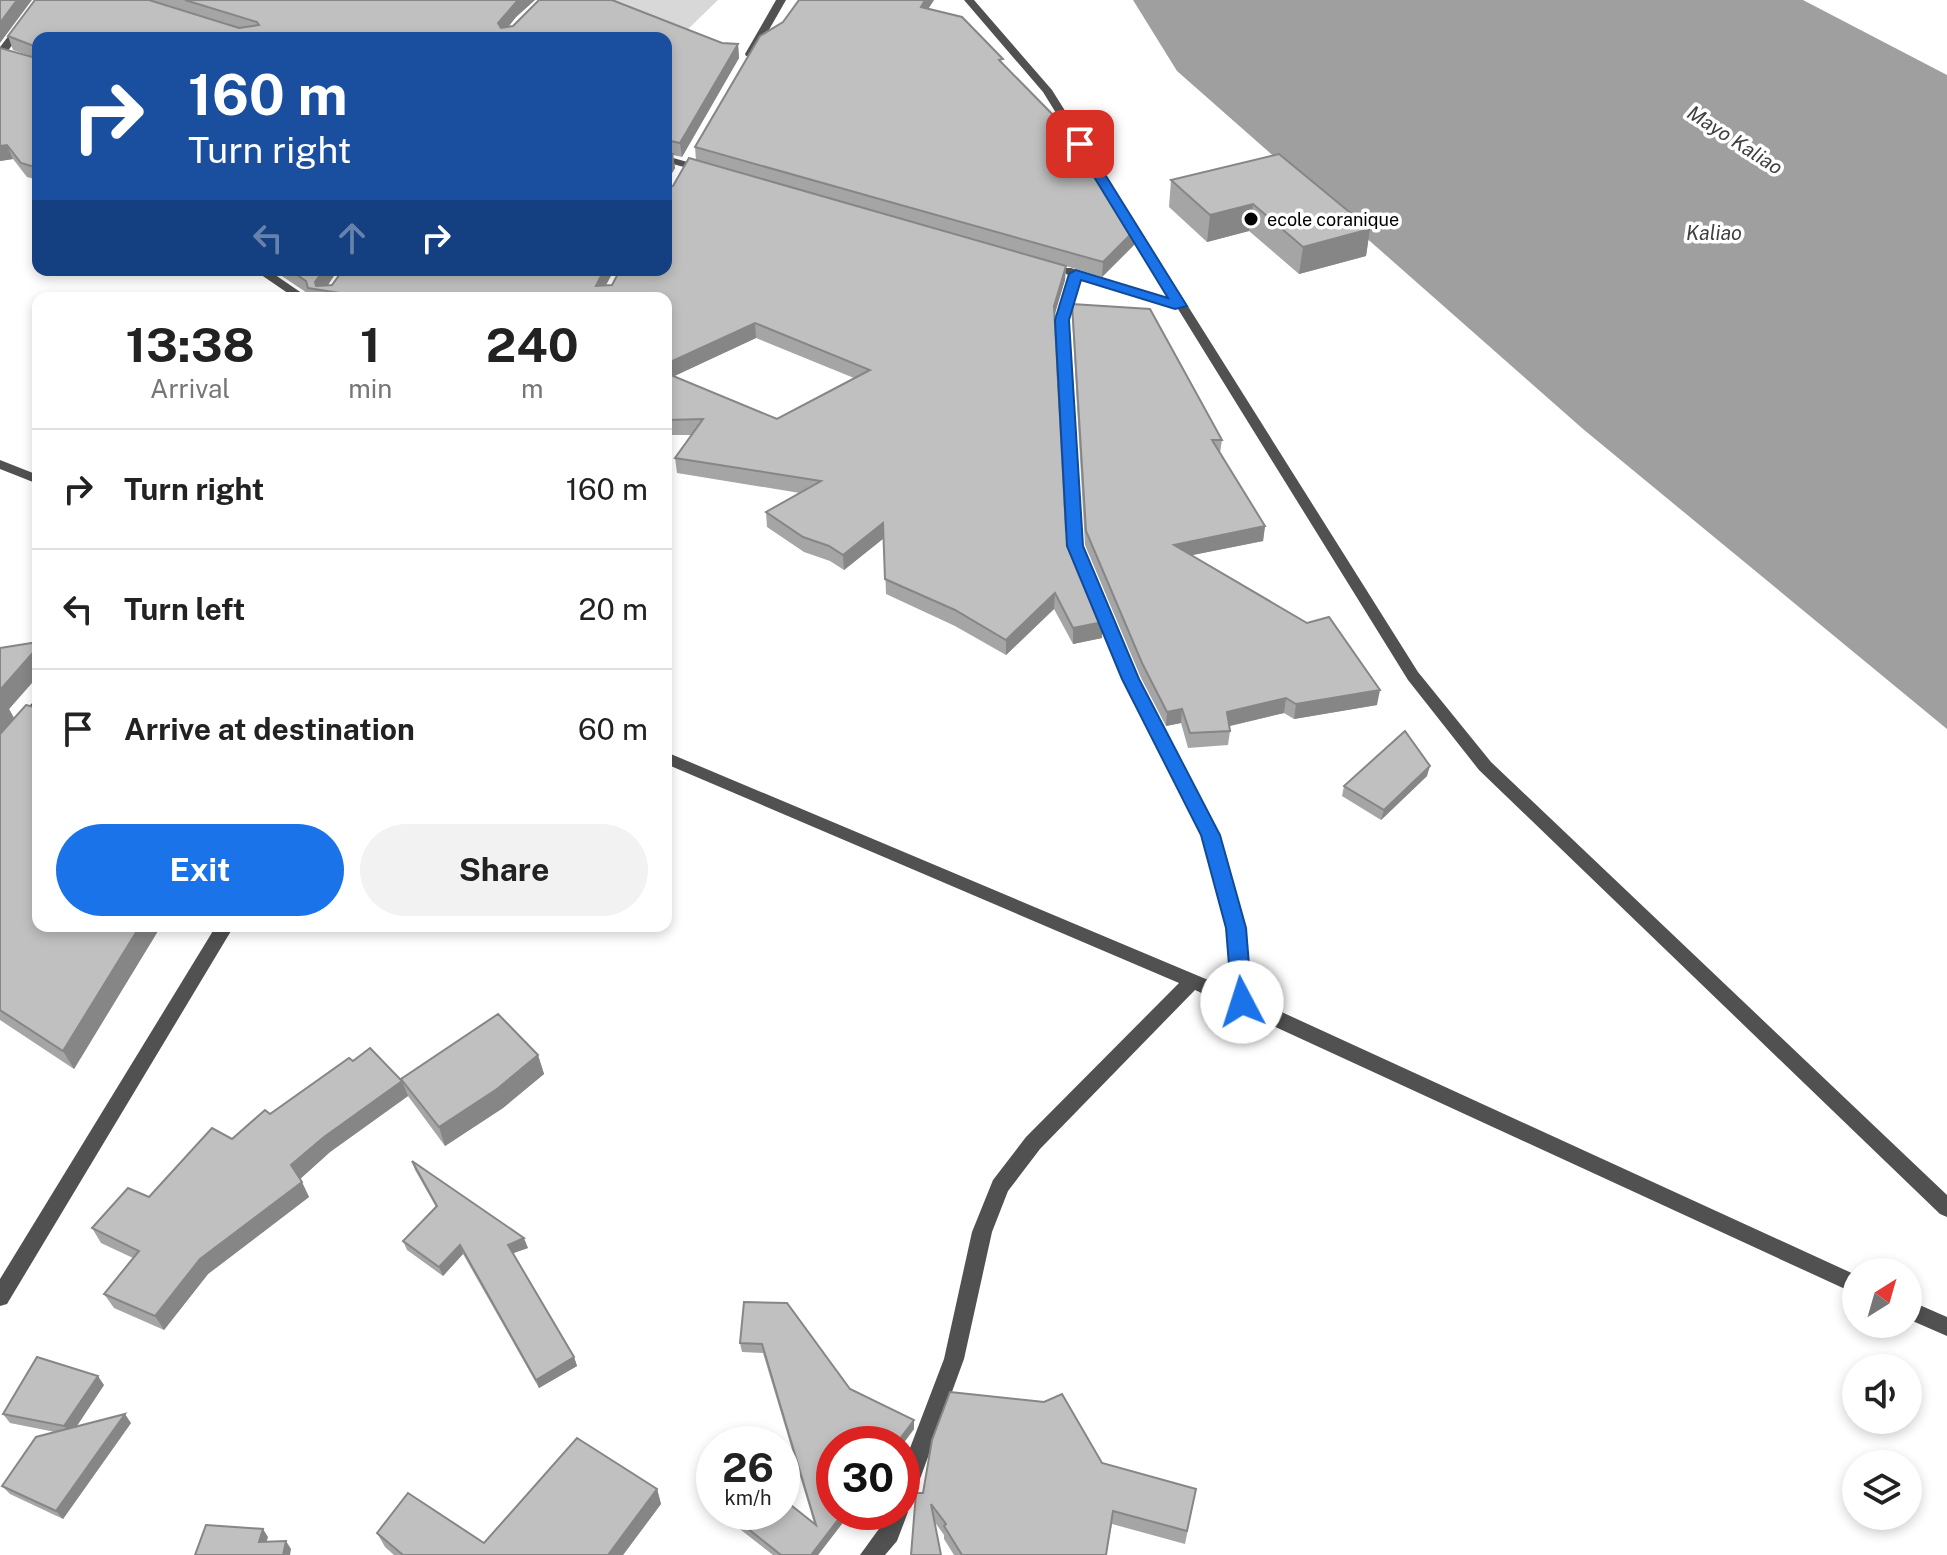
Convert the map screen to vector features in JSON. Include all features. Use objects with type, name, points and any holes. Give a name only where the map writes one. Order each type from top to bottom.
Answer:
[{"type":"street","points":[[5,53],[41,0]]},
{"type":"street","points":[[742,69],[781,0]]},
{"type":"street","points":[[969,0],[1047,90],[1413,676],[1485,766],[1947,1208]]},
{"type":"street","points":[[683,170],[695,151]]},
{"type":"street","points":[[672,163],[683,170],[717,173]]},
{"type":"street","points":[[1180,306],[1068,272],[1062,320],[1075,546],[1130,679],[1211,835],[1236,928],[1242,1002]]},
{"type":"street","points":[[269,276],[294,292]]},
{"type":"street","points":[[0,464],[32,477]]},
{"type":"street","points":[[0,748],[32,713]]},
{"type":"street","points":[[672,761],[1242,1002],[1842,1279]]},
{"type":"street","points":[[0,1297],[221,932]]},
{"type":"street","points":[[920,1450],[954,1359],[982,1232],[1000,1186],[1033,1143],[1192,981]]},
{"type":"street","points":[[1922,1315],[1947,1327]]},
{"type":"street","points":[[871,1555],[890,1530]]},
{"type":"shaded area","points":[[608,0],[718,0],[686,31]]},
{"type":"water","name":"Kaliao","points":[[1133,0],[1803,0],[1947,75],[1947,729],[1583,429],[1177,71]]},
{"type":"building","points":[[0,0],[17,0],[0,23]]},
{"type":"building","points":[[35,0],[149,0],[239,28],[259,25],[185,0],[518,0],[498,23],[501,28],[513,26],[539,0],[612,0],[722,43],[738,44],[680,143],[672,141],[672,32],[32,32],[32,45],[8,36]]},
{"type":"building","points":[[799,0],[925,0],[921,7],[962,17],[1058,120],[1135,230],[1103,262],[695,147],[760,36],[783,22]]},
{"type":"building","points":[[0,48],[32,57],[32,166],[21,163],[7,145],[0,146]]},
{"type":"building","points":[[1279,154],[1370,229],[1303,247],[1253,204],[1210,215],[1171,180]]},
{"type":"building","points":[[689,158],[1066,266],[1054,306],[1066,531],[1103,622],[1073,628],[1055,593],[1006,640],[955,610],[885,579],[883,523],[843,555],[829,546],[803,537],[766,512],[821,481],[675,458],[703,419],[672,420],[672,375],[777,419],[870,370],[755,323],[672,361],[672,292],[333,292],[308,288],[306,281],[299,276],[320,276],[316,286],[332,285],[339,276],[601,276],[596,286],[612,285],[617,276],[672,276],[673,186]]},
{"type":"building","points":[[1072,304],[1150,309],[1222,440],[1212,440],[1265,526],[1174,545],[1307,623],[1329,617],[1380,690],[1296,704],[1286,698],[1227,712],[1230,731],[1190,733],[1182,709],[1167,712],[1142,663],[1086,531]]},
{"type":"building","points":[[32,643],[32,654],[0,690],[0,648]]},
{"type":"building","points":[[26,705],[32,706],[32,932],[136,932],[63,1051],[0,1010],[0,734]]},
{"type":"building","points":[[1405,731],[1430,766],[1384,810],[1344,786]]},
{"type":"building","points":[[498,1014],[538,1055],[497,1089],[439,1127],[401,1079]]},
{"type":"building","points":[[370,1048],[402,1081],[324,1137],[291,1165],[302,1182],[200,1259],[155,1316],[104,1294],[139,1251],[92,1228],[128,1188],[149,1197],[212,1128],[232,1139],[265,1110],[270,1114],[349,1058],[353,1061]]},
{"type":"building","points":[[412,1161],[524,1238],[508,1245],[574,1357],[536,1380],[460,1245],[439,1267],[403,1241],[437,1206]]},
{"type":"building","points":[[744,1302],[787,1303],[850,1389],[914,1420],[910,1426],[816,1426],[816,1525],[800,1471],[800,1426],[786,1426],[762,1344],[740,1343]]},
{"type":"building","points":[[37,1357],[98,1376],[64,1426],[3,1414]]},
{"type":"building","points":[[950,1392],[1044,1402],[1062,1394],[1102,1463],[1196,1489],[1187,1531],[1113,1511],[1106,1555],[962,1555],[944,1526],[946,1524],[931,1504],[941,1555],[911,1555],[913,1530],[920,1530],[920,1493],[923,1493],[932,1440]]},
{"type":"building","points":[[125,1414],[56,1511],[2,1486],[36,1437]]},
{"type":"building","points":[[577,1438],[657,1489],[608,1555],[403,1555],[377,1533],[408,1493],[484,1543]]},
{"type":"building","points":[[800,1512],[816,1525],[816,1530],[830,1530],[811,1555],[781,1555],[750,1530],[800,1530]]},
{"type":"building","points":[[206,1525],[263,1529],[259,1542],[286,1541],[283,1555],[195,1555]]},
{"type":"place","name":"ecole coranique","points":[[1251,219]]},
{"type":"route","points":[[1080,144],[1180,306],[1076,274],[1062,320],[1075,546],[1130,679],[1211,835],[1236,928],[1242,1002]]},
{"type":"water label","name":"Mayo Kaliao","points":[[1735,140]]}]
